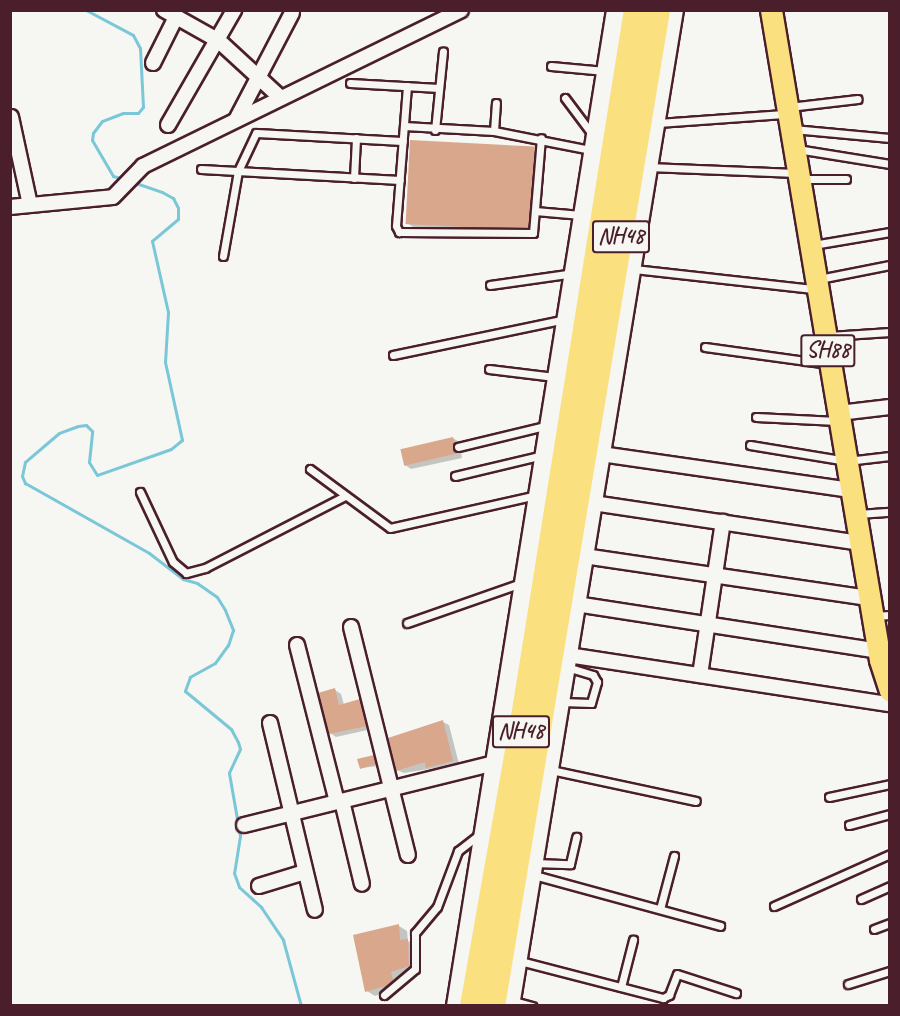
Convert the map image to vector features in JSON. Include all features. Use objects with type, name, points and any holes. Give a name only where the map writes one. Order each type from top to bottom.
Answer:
[{"type":"highway","name":"NH48","points":[[504,1004],[578,489],[636,10]]},
{"type":"highway","name":"NH48","points":[[472,1005],[525,705],[578,489],[658,10]]},
{"type":"highway","points":[[553,416],[578,489]]},
{"type":"highway","points":[[578,489],[601,450]]},
{"type":"main road","name":"SH88","points":[[771,10],[861,543],[877,610],[890,690]]},
{"type":"street","points":[[168,125],[219,41],[234,10]]},
{"type":"street","points":[[10,207],[107,198],[121,192],[131,175],[236,120],[462,10]]},
{"type":"street","points":[[456,1005],[576,273],[616,10]]},
{"type":"street","points":[[674,10],[601,450],[852,490]]},
{"type":"street","points":[[236,120],[292,13]]},
{"type":"street","points":[[153,63],[170,14],[219,41],[281,98]]},
{"type":"street","points":[[11,117],[30,205]]},
{"type":"street","points":[[839,417],[890,407]]},
{"type":"street","points":[[504,1004],[517,960],[584,556],[578,489],[723,522],[861,543]]},
{"type":"street","points":[[700,675],[723,522]]},
{"type":"street","points":[[584,556],[715,576],[877,610]]},
{"type":"street","points":[[576,604],[708,624],[882,645]]},
{"type":"street","points":[[351,627],[408,855]]},
{"type":"street","points":[[297,645],[362,884]]},
{"type":"street","points":[[567,661],[700,675],[890,704]]},
{"type":"street","points":[[270,723],[290,814],[315,910]]},
{"type":"street","points":[[244,825],[494,763]]},
{"type":"street","points":[[259,886],[305,872]]},
{"type":"lane","points":[[435,130],[443,51]]},
{"type":"lane","points":[[551,66],[607,71]]},
{"type":"lane","points":[[350,83],[439,88]]},
{"type":"lane","points":[[407,86],[396,226],[403,233],[529,235],[534,230],[541,138]]},
{"type":"lane","points":[[565,98],[595,146]]},
{"type":"lane","points":[[790,124],[858,99]]},
{"type":"lane","points":[[494,131],[496,104]]},
{"type":"lane","points":[[655,123],[790,124],[890,138]]},
{"type":"lane","points":[[790,124],[890,164]]},
{"type":"lane","points":[[404,126],[435,130],[494,131],[595,146]]},
{"type":"lane","points":[[223,256],[238,171],[256,133],[403,141]]},
{"type":"lane","points":[[354,178],[356,138]]},
{"type":"lane","points":[[648,167],[846,179]]},
{"type":"lane","points":[[201,169],[400,180]]},
{"type":"lane","points":[[536,211],[584,216]]},
{"type":"lane","points":[[811,245],[890,232]]},
{"type":"lane","points":[[631,269],[817,285],[890,265]]},
{"type":"lane","points":[[490,285],[576,273]]},
{"type":"lane","points":[[393,355],[568,318]]},
{"type":"lane","points":[[826,336],[890,332]]},
{"type":"lane","points":[[705,347],[831,364]]},
{"type":"lane","points":[[489,369],[559,378]]},
{"type":"lane","points":[[458,447],[553,416]]},
{"type":"lane","points":[[756,417],[839,417]]},
{"type":"lane","points":[[750,445],[847,461],[890,456]]},
{"type":"lane","points":[[455,476],[546,455]]},
{"type":"lane","points":[[310,469],[382,524],[398,528],[539,494]]},
{"type":"lane","points":[[140,492],[173,562],[186,573],[205,568],[345,496]]},
{"type":"lane","points":[[856,514],[890,512]]},
{"type":"lane","points":[[407,623],[524,582]]},
{"type":"lane","points":[[561,702],[587,705],[594,700],[596,678],[567,661]]},
{"type":"lane","points":[[549,770],[696,801]]},
{"type":"lane","points":[[829,797],[890,784]]},
{"type":"lane","points":[[849,825],[890,814]]},
{"type":"lane","points":[[384,995],[416,969],[415,933],[436,907],[458,851],[483,831]]},
{"type":"lane","points":[[532,869],[570,864],[576,837]]},
{"type":"lane","points":[[774,906],[890,854]]},
{"type":"lane","points":[[660,909],[674,856]]},
{"type":"lane","points":[[532,869],[720,926]]},
{"type":"lane","points":[[861,899],[890,886]]},
{"type":"lane","points":[[874,929],[890,923]]},
{"type":"lane","points":[[621,987],[633,940]]},
{"type":"lane","points":[[517,960],[667,998],[675,977],[680,974],[736,993]]},
{"type":"lane","points":[[848,984],[890,971]]},
{"type":"lane","points":[[504,1004],[532,1005]]},
{"type":"building","points":[[410,140],[535,147],[530,230],[406,224]]},
{"type":"building","points":[[453,437],[457,454],[404,466],[400,449]]},
{"type":"building","points":[[335,688],[339,705],[360,699],[367,726],[329,734],[318,693]]},
{"type":"building","points":[[443,720],[453,761],[426,768],[425,762],[396,771],[388,738]]},
{"type":"building","points":[[374,755],[376,764],[360,769],[357,759]]},
{"type":"building","points":[[399,924],[400,940],[408,939],[409,966],[391,972],[393,980],[386,986],[365,992],[353,935]]},
{"type":"waterway","points":[[86,10],[133,35],[140,48],[143,107],[138,113],[123,113],[102,121],[93,133],[92,140],[113,176],[124,179]]},
{"type":"waterway","points":[[133,182],[173,198],[178,208],[178,219],[152,241],[168,312],[165,362],[182,440],[171,449],[97,475],[89,462],[92,431],[86,425],[78,426],[59,433],[25,462],[22,476],[25,483],[149,553],[183,579],[197,583],[217,597],[225,610],[233,630],[228,645],[215,663],[190,677],[185,691],[231,729],[238,742],[240,749],[229,773],[240,836],[234,873],[239,887],[261,907],[283,940],[301,1006]]}]
